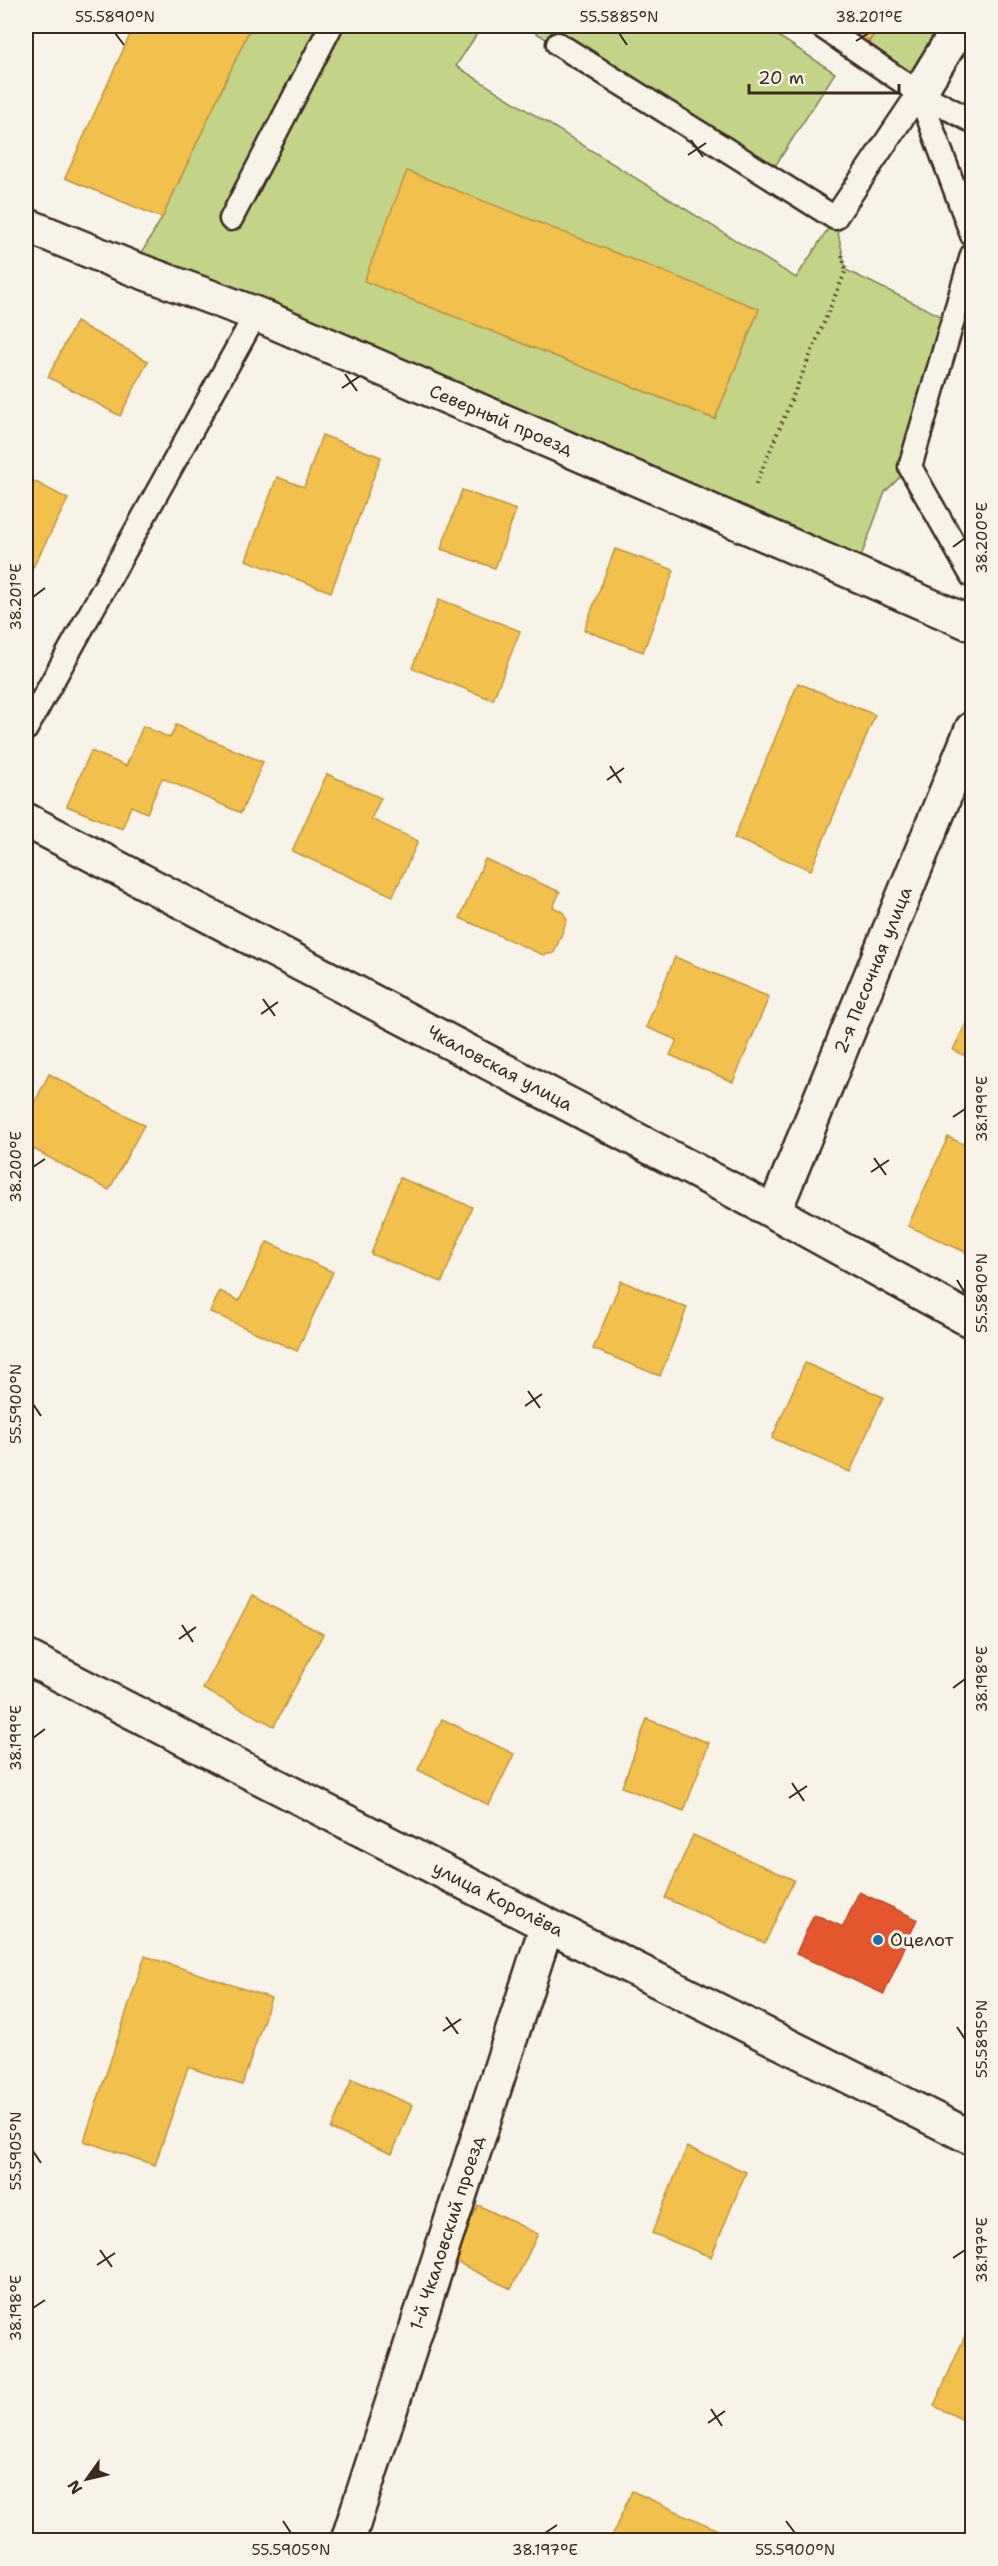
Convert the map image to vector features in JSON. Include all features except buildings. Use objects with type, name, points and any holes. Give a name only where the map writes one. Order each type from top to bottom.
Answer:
[{"type":"street","points":[[919,93],[960,26]]},
{"type":"street","name":"Северный проезд","points":[[26,225],[132,268],[256,314],[972,624]]},
{"type":"street","name":"2-я Песочная улица","points":[[774,1212],[972,729]]},
{"type":"street","name":"Чкаловская улица","points":[[26,820],[774,1212],[972,1321]]},
{"type":"street","name":"улица Королёва","points":[[26,1657],[547,1924],[972,2138]]},
{"type":"street","name":"1-й Чкаловский проезд","points":[[348,2541],[547,1924]]},
{"type":"lane","points":[[231,219],[331,26]]},
{"type":"lane","points":[[821,26],[919,93],[972,121]]},
{"type":"lane","points":[[558,44],[835,218],[919,93]]},
{"type":"lane","points":[[919,93],[972,235]]},
{"type":"lane","points":[[972,255],[910,467],[972,576]]},
{"type":"lane","points":[[26,729],[256,314]]},
{"type":"path","points":[[739,523],[846,270],[835,218]]},
{"type":"green space","points":[[251,26],[482,26],[456,66],[796,278],[835,218],[846,270],[953,322],[910,467],[885,492],[855,573],[132,269],[162,218]],"holes":[[[365,281],[759,309],[715,419]]]},
{"type":"green space","points":[[525,26],[763,26],[835,73],[768,177]]},
{"type":"green space","points":[[880,26],[960,26],[919,93],[861,53]]},
{"type":"place","name":"Оцелот","points":[[878,1940]]}]
